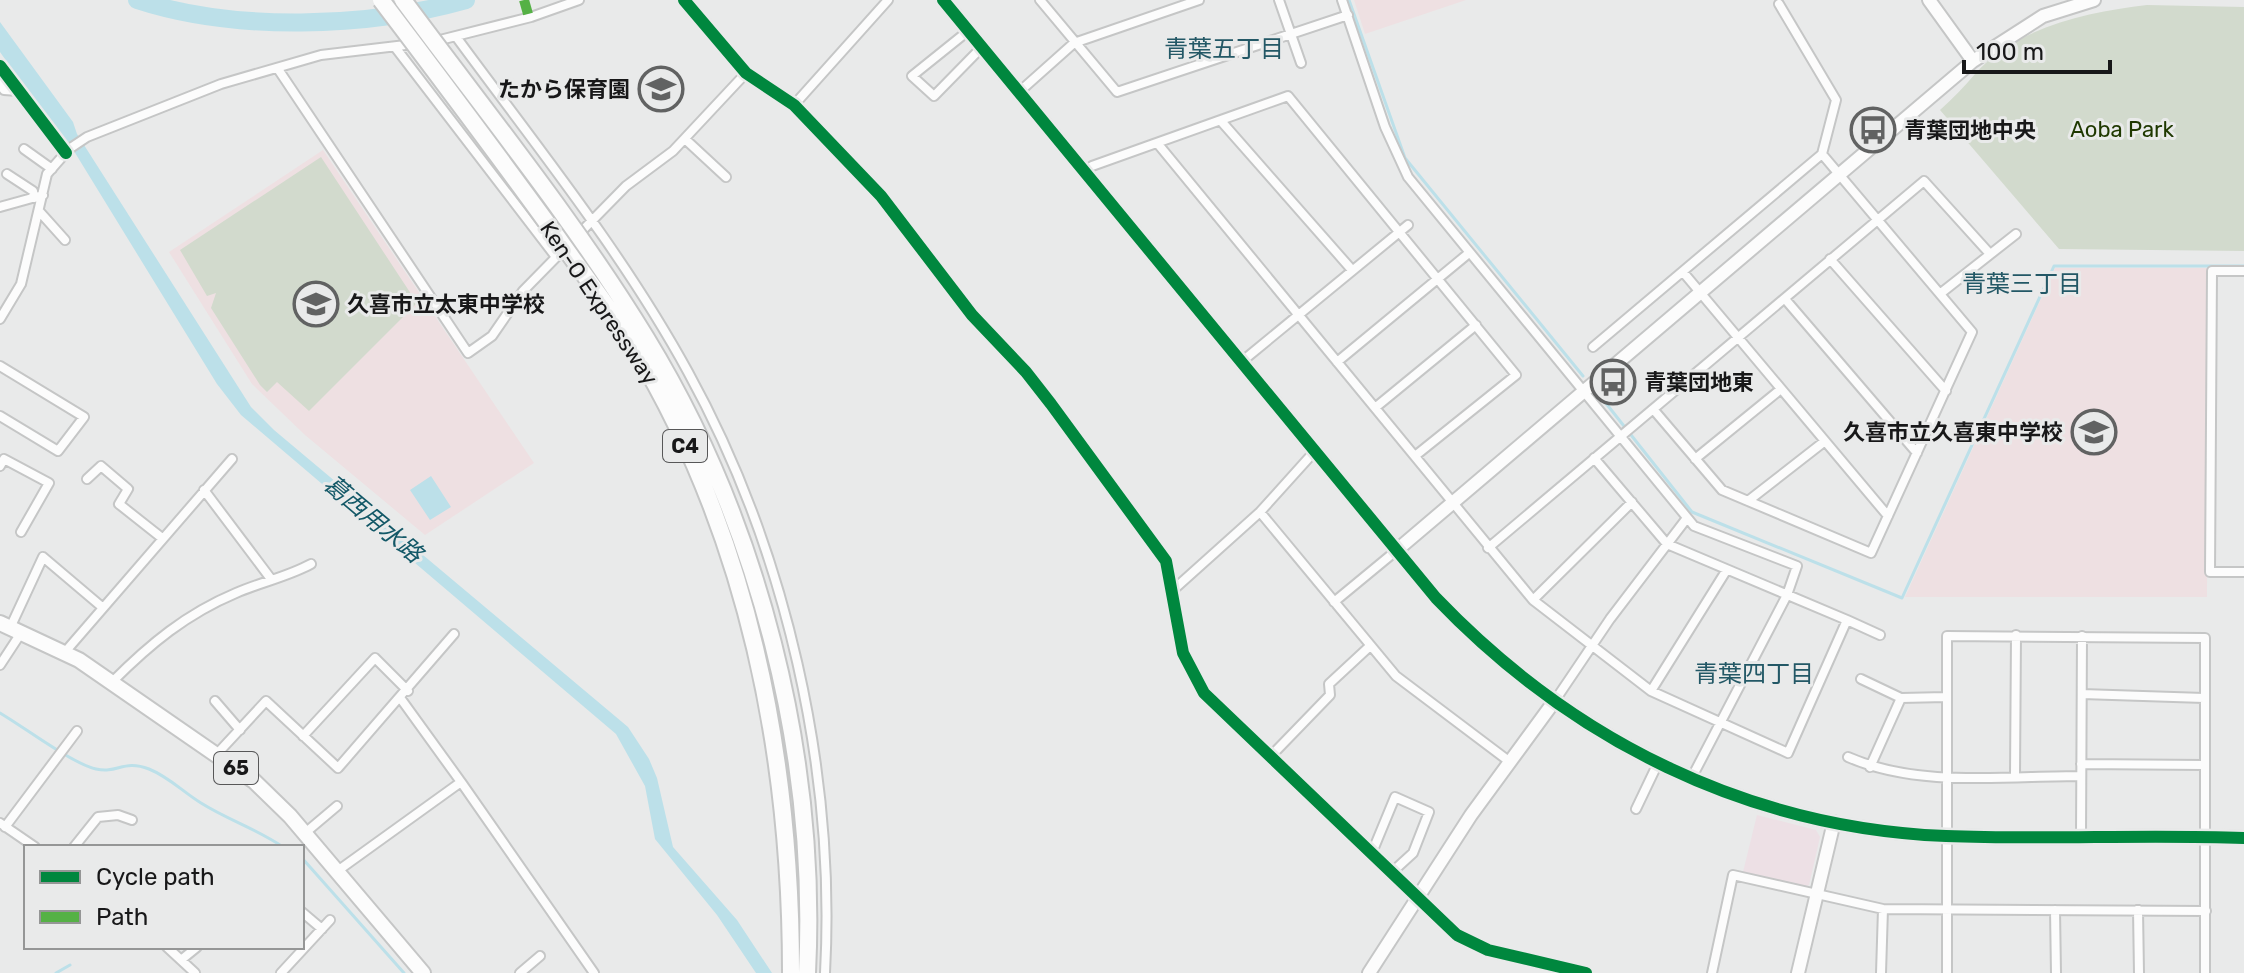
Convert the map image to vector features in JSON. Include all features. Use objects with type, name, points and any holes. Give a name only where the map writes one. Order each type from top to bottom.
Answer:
[{"type":"highway","name":"Ken-O Expressway","points":[[381,0],[612,313],[661,395],[700,479],[742,598],[777,750],[790,895],[791,973]]},
{"type":"highway","name":"Ken-O Expressway","points":[[403,0],[621,299],[674,388],[720,488],[757,593],[789,724],[803,839],[807,973]]},
{"type":"main road","name":"65","points":[[10,628],[65,652],[267,792],[423,973]]},
{"type":"street","points":[[0,319],[21,284],[39,211],[39,196],[52,169],[69,149],[87,137],[221,84],[321,55],[457,38],[579,0]]},
{"type":"street","points":[[684,0],[746,73],[794,105],[881,196],[972,315],[1026,372],[1166,561],[1183,653],[1204,693],[1457,935],[1488,950],[1586,973]]},
{"type":"street","points":[[794,105],[888,0]]},
{"type":"street","points":[[943,0],[1397,550],[1467,630],[1553,703],[1691,779],[1767,806],[1834,822],[1946,836],[2244,838]]},
{"type":"street","points":[[1040,0],[1117,92],[1348,15]]},
{"type":"street","points":[[1019,92],[1074,43],[1199,0]]},
{"type":"street","points":[[1279,0],[1301,63]]},
{"type":"street","points":[[1342,0],[1399,164],[1469,253],[1694,526],[1797,566],[1787,595],[1691,779]]},
{"type":"street","points":[[1334,602],[1973,61],[2022,27],[2074,3],[2094,0]]},
{"type":"street","points":[[1932,1],[1973,61]]},
{"type":"street","points":[[1593,347],[1822,154],[1836,100],[1779,4]]},
{"type":"street","points":[[968,31],[912,76],[934,96],[982,47]]},
{"type":"street","points":[[457,38],[592,221],[689,373],[745,498],[773,579],[816,765],[825,870],[825,973]]},
{"type":"street","points":[[395,47],[556,257]]},
{"type":"street","points":[[278,69],[468,353],[492,336],[523,291],[626,186],[685,139],[746,73]]},
{"type":"street","points":[[0,84],[4,90],[18,91]]},
{"type":"street","points":[[1092,166],[1288,96],[1516,375],[1415,456]]},
{"type":"street","points":[[1221,121],[1352,270]]},
{"type":"street","points":[[685,139],[726,177]]},
{"type":"street","points":[[1158,144],[1533,600],[1651,691],[1788,753],[1847,620]]},
{"type":"street","points":[[24,149],[52,169]]},
{"type":"street","points":[[1653,409],[1722,490],[1871,553],[1972,332],[1822,154]]},
{"type":"street","points":[[7,174],[39,196]]},
{"type":"street","points":[[1488,548],[1924,181],[1990,254]]},
{"type":"street","points":[[0,207],[9,201],[39,196]]},
{"type":"street","points":[[39,211],[65,240]]},
{"type":"street","points":[[1240,363],[1408,225]]},
{"type":"street","points":[[1941,293],[2016,234]]},
{"type":"street","points":[[1337,362],[1469,253]]},
{"type":"street","points":[[1830,259],[1946,391]]},
{"type":"street","points":[[2244,271],[2212,271],[2210,572],[2244,572]]},
{"type":"street","points":[[1683,272],[1888,516]]},
{"type":"street","points":[[0,299],[8,305]]},
{"type":"street","points":[[1785,299],[1917,453]]},
{"type":"street","points":[[1376,407],[1476,325]]},
{"type":"street","points":[[0,366],[84,417],[58,451],[0,416]]},
{"type":"street","points":[[1695,459],[1781,389]]},
{"type":"street","points":[[1748,501],[1825,441]]},
{"type":"street","points":[[1172,591],[1260,512],[1314,452]]},
{"type":"street","points":[[1594,458],[1667,544],[1880,635]]},
{"type":"street","points":[[0,466],[4,459],[49,483],[21,532]]},
{"type":"street","points":[[65,652],[232,459]]},
{"type":"street","points":[[87,479],[101,466],[128,489],[119,504],[162,538]]},
{"type":"street","points":[[204,490],[271,579]]},
{"type":"street","points":[[1533,600],[1632,502]]},
{"type":"street","points":[[1260,512],[1396,676],[1510,762]]},
{"type":"street","points":[[1369,973],[1510,762],[1687,518]]},
{"type":"street","points":[[0,665],[10,628],[43,557],[102,607]]},
{"type":"street","points":[[112,682],[178,622],[311,564]]},
{"type":"street","points":[[1651,691],[1726,571]]},
{"type":"street","points":[[216,755],[266,701],[338,768],[454,634]]},
{"type":"street","points":[[2015,776],[2016,635]]},
{"type":"street","points":[[1947,973],[1947,636],[2016,635],[2205,638],[2205,973]]},
{"type":"street","points":[[2081,836],[2082,636]]},
{"type":"street","points":[[1270,757],[1330,695],[1329,684],[1370,646]]},
{"type":"street","points":[[303,736],[375,658],[404,695],[594,973]]},
{"type":"street","points":[[1861,679],[1901,698],[1946,697]]},
{"type":"street","points":[[2082,694],[2204,698]]},
{"type":"street","points":[[1870,767],[1901,698]]},
{"type":"street","points":[[215,701],[240,730]]},
{"type":"street","points":[[32,845],[2,825],[77,731]]},
{"type":"street","points":[[1848,757],[1870,767],[1947,777],[2081,776]]},
{"type":"street","points":[[1636,809],[1658,763]]},
{"type":"street","points":[[2081,764],[2204,765]]},
{"type":"street","points":[[336,872],[461,782]]},
{"type":"street","points":[[1371,855],[1395,797],[1429,812],[1413,853],[1390,874]]},
{"type":"street","points":[[305,833],[337,806]]},
{"type":"street","points":[[76,845],[98,817],[118,815],[132,820]]},
{"type":"street","points":[[1798,973],[1834,822]]},
{"type":"street","points":[[1712,973],[1733,875],[1883,909],[2206,911]]},
{"type":"street","points":[[1881,973],[1883,909]]},
{"type":"street","points":[[2055,910],[2056,973]]},
{"type":"street","points":[[2138,910],[2139,973]]},
{"type":"street","points":[[304,914],[322,929]]},
{"type":"street","points":[[304,948],[330,920]]},
{"type":"street","points":[[169,949],[195,973]]},
{"type":"street","points":[[181,960],[195,949]]},
{"type":"street","points":[[281,973],[303,949]]},
{"type":"street","points":[[520,973],[540,956]]},
{"type":"shaded area","points":[[1354,0],[1466,0],[1365,34]]},
{"type":"shaded area","name":"久喜市立太東中学校","points":[[323,150],[534,463],[425,535],[305,435],[252,384],[169,252]]},
{"type":"shaded area","name":"久喜市立久喜東中学校","points":[[2055,268],[2208,268],[2207,597],[1905,597]]},
{"type":"shaded area","points":[[1757,815],[1816,830],[1820,837],[1809,885],[1805,887],[1743,872]]},
{"type":"green space","name":"Aoba Park","points":[[2147,5],[2244,7],[2244,251],[2059,249],[1940,110],[1992,58],[2032,33],[2101,12]]},
{"type":"green space","points":[[321,157],[417,303],[309,411],[277,382],[267,392],[260,385],[211,308],[216,293],[207,296],[180,250]]},
{"type":"water","name":"葛西用水路","points":[[0,22],[73,122],[77,134],[251,407],[274,430],[628,727],[649,759],[657,778],[673,847],[737,920],[772,973],[756,973],[717,915],[655,839],[645,786],[616,734],[241,415],[217,384],[69,143],[61,139],[0,52]]},
{"type":"water","points":[[431,476],[451,507],[430,520],[410,490]]},
{"type":"waterway","points":[[137,0],[216,17],[301,22],[387,16],[466,0]]},
{"type":"waterway","points":[[1349,0],[1405,158],[1583,376]]},
{"type":"waterway","points":[[1601,397],[1692,512],[1902,598],[2054,266],[2244,266]]},
{"type":"waterway","points":[[0,713],[61,752],[96,769],[110,770],[133,765],[156,772],[194,799],[280,845]]},
{"type":"waterway","points":[[304,860],[404,973]]},
{"type":"waterway","points":[[56,973],[70,965]]},
{"type":"marked path","points":[[524,0],[528,14]]},
{"type":"cycle path","points":[[684,0],[746,73],[794,105],[881,196],[972,315],[1026,372],[1051,404],[1166,561],[1183,653],[1204,693],[1457,935],[1488,950],[1586,973]]},
{"type":"cycle path","points":[[943,0],[1436,598],[1489,649],[1545,694],[1605,734],[1667,767],[1733,795],[1801,815],[1873,829],[1983,837],[2244,838]]},
{"type":"cycle path","points":[[0,66],[66,153]]},
{"type":"place","name":"たから保育園","points":[[661,89]]},
{"type":"place","name":"青葉団地中央","points":[[1873,130]]},
{"type":"place","name":"久喜市立太東中学校","points":[[316,304]]},
{"type":"place","name":"青葉団地東","points":[[1613,382]]},
{"type":"place","name":"久喜市立久喜東中学校","points":[[2094,432]]},
{"type":"district","name":"青葉五丁目","points":[[1224,49]]},
{"type":"district","name":"青葉三丁目","points":[[2022,284]]},
{"type":"district","name":"青葉四丁目","points":[[1754,674]]}]
